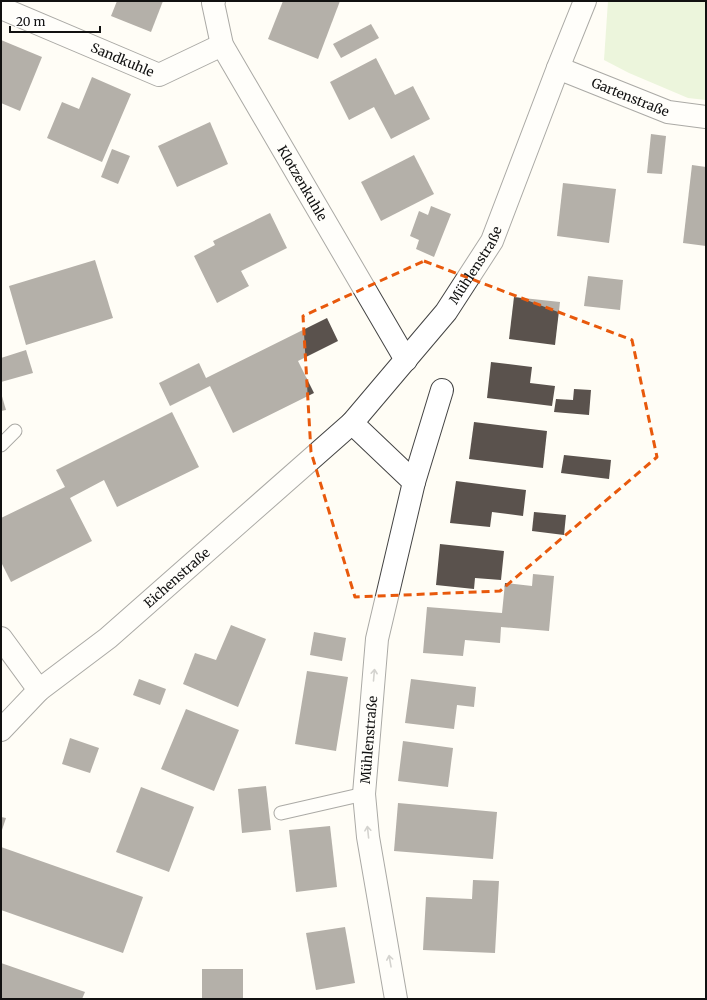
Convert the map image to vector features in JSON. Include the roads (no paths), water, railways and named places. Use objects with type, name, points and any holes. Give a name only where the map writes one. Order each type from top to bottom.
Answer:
[{"type":"street","name":"Klotzenkuhle","points":[[214,1],[222,45],[406,360]]},
{"type":"street","name":"Mühlenstraße","points":[[352,423],[446,312],[492,241],[585,1]]},
{"type":"street","name":"Sandkuhle","points":[[1,8],[159,75],[222,45]]},
{"type":"street","name":"Gartenstraße","points":[[558,68],[668,112],[706,117]]},
{"type":"street","name":"Mühlenstraße","points":[[396,999],[368,837],[364,794],[377,639],[414,482],[442,390]]},
{"type":"street","points":[[352,423],[414,482]]},
{"type":"street","name":"Eichenstraße","points":[[1,730],[39,690],[108,638],[352,423]]},
{"type":"street","points":[[1,638],[39,690]]},
{"type":"lane","points":[[1,445],[15,431]]},
{"type":"lane","points":[[281,813],[364,794]]}]
